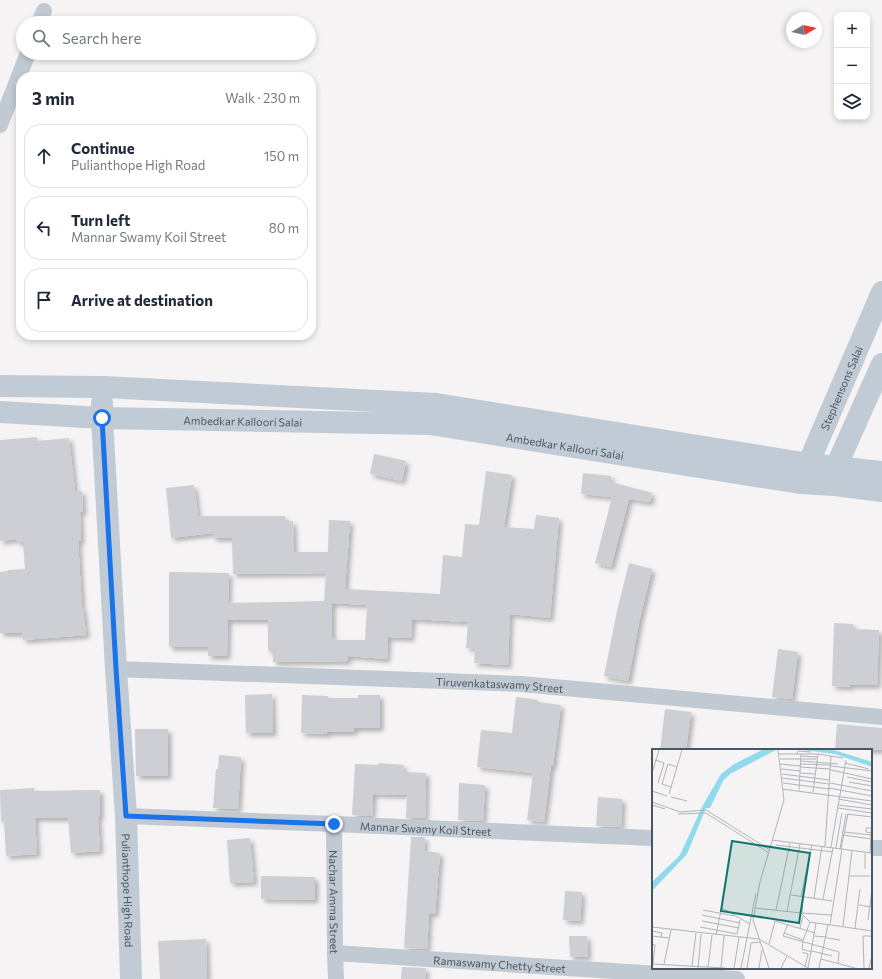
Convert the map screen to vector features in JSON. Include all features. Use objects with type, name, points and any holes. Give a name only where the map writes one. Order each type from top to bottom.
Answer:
[{"type":"main road","name":"Stephensons Salai","points":[[804,473],[882,292]]},
{"type":"main road","points":[[836,476],[882,364]]},
{"type":"main road","name":"Ambedkar Kalloori Salai","points":[[0,386],[103,387],[436,404],[804,473]]},
{"type":"main road","name":"Pulianthope High Road","points":[[103,387],[102,418],[126,816],[131,979]]},
{"type":"main road","name":"Ambedkar Kalloori Salai","points":[[0,412],[102,418],[430,424],[804,473],[836,476],[882,472]]},
{"type":"main road","name":"Ambedkar Kalloori Salai","points":[[836,476],[882,491]]},
{"type":"street","points":[[21,72],[25,60]]},
{"type":"street","points":[[0,126],[16,84]]},
{"type":"street","name":"Tiruvenkataswamy Street","points":[[116,669],[521,684],[882,717]]},
{"type":"street","name":"Mannar Swamy Koil Street","points":[[126,816],[652,838]]},
{"type":"street","name":"Nachar Amma Street","points":[[334,824],[336,979]]},
{"type":"street","name":"Ramaswamy Chetty Street","points":[[335,953],[737,979]]},
{"type":"building","points":[[37,437],[37,441],[69,438],[75,491],[82,491],[83,512],[80,512],[81,541],[78,541],[82,608],[86,635],[23,640],[22,633],[0,633],[0,572],[25,569],[23,542],[17,542],[17,539],[0,541],[0,440]]},
{"type":"building","points":[[374,454],[406,461],[402,481],[370,474]]},
{"type":"building","points":[[486,471],[512,475],[504,527],[534,529],[536,515],[559,518],[550,618],[510,614],[508,665],[474,663],[475,649],[466,648],[468,622],[412,619],[411,638],[388,637],[387,659],[348,656],[348,661],[273,662],[273,651],[268,651],[268,620],[228,620],[227,656],[208,656],[208,647],[169,647],[169,572],[229,573],[228,603],[324,601],[326,573],[233,574],[232,538],[213,538],[213,533],[171,538],[166,488],[194,485],[198,516],[285,516],[285,521],[293,521],[294,552],[328,552],[329,520],[350,521],[345,589],[440,594],[443,555],[462,557],[465,524],[479,525]],"holes":[[[332,603],[367,605],[365,640],[335,640],[335,638],[332,638]]]},
{"type":"building","points":[[583,473],[611,476],[611,482],[652,493],[650,502],[629,499],[611,567],[595,563],[612,497],[581,494]]},
{"type":"building","points":[[629,563],[652,569],[640,618],[628,681],[604,676],[617,611]]},
{"type":"building","points":[[834,623],[853,624],[853,629],[879,630],[877,685],[850,685],[850,687],[832,686]]},
{"type":"building","points":[[778,649],[798,652],[792,699],[772,697]]},
{"type":"building","points":[[272,694],[273,733],[246,733],[245,695]]},
{"type":"building","points":[[302,695],[328,696],[328,698],[358,698],[358,695],[380,695],[380,728],[354,728],[354,732],[327,732],[327,734],[301,733]]},
{"type":"building","points":[[516,697],[561,705],[544,822],[527,820],[533,773],[477,767],[481,730],[512,733]]},
{"type":"building","points":[[665,709],[691,712],[686,749],[660,749]]},
{"type":"building","points":[[837,724],[882,728],[882,750],[835,749]]},
{"type":"building","points":[[135,729],[168,729],[168,776],[136,776]]},
{"type":"building","points":[[219,755],[241,757],[238,809],[213,808],[216,769],[218,769]]},
{"type":"building","points":[[378,763],[404,765],[403,772],[426,773],[425,818],[406,818],[407,795],[373,794],[372,816],[352,815],[355,764],[378,765]]},
{"type":"building","points":[[459,783],[485,785],[483,821],[458,820]]},
{"type":"building","points":[[34,788],[34,791],[100,790],[100,817],[98,817],[100,851],[71,853],[68,818],[35,818],[37,854],[6,856],[4,822],[1,822],[0,790]]},
{"type":"building","points":[[598,797],[622,799],[621,827],[596,826]]},
{"type":"building","points":[[411,837],[425,837],[424,851],[440,853],[435,914],[429,913],[427,949],[404,948]]},
{"type":"building","points":[[250,838],[254,882],[230,883],[227,840]]},
{"type":"building","points":[[261,876],[315,877],[315,900],[261,899]]},
{"type":"building","points":[[565,891],[582,892],[580,921],[563,920]]},
{"type":"building","points":[[569,936],[587,936],[588,957],[570,957]]},
{"type":"building","points":[[206,939],[207,979],[160,979],[158,941]]},
{"type":"building","points":[[402,967],[426,968],[425,979],[401,979]]},
{"type":"route","points":[[102,418],[126,816],[334,824]]}]
